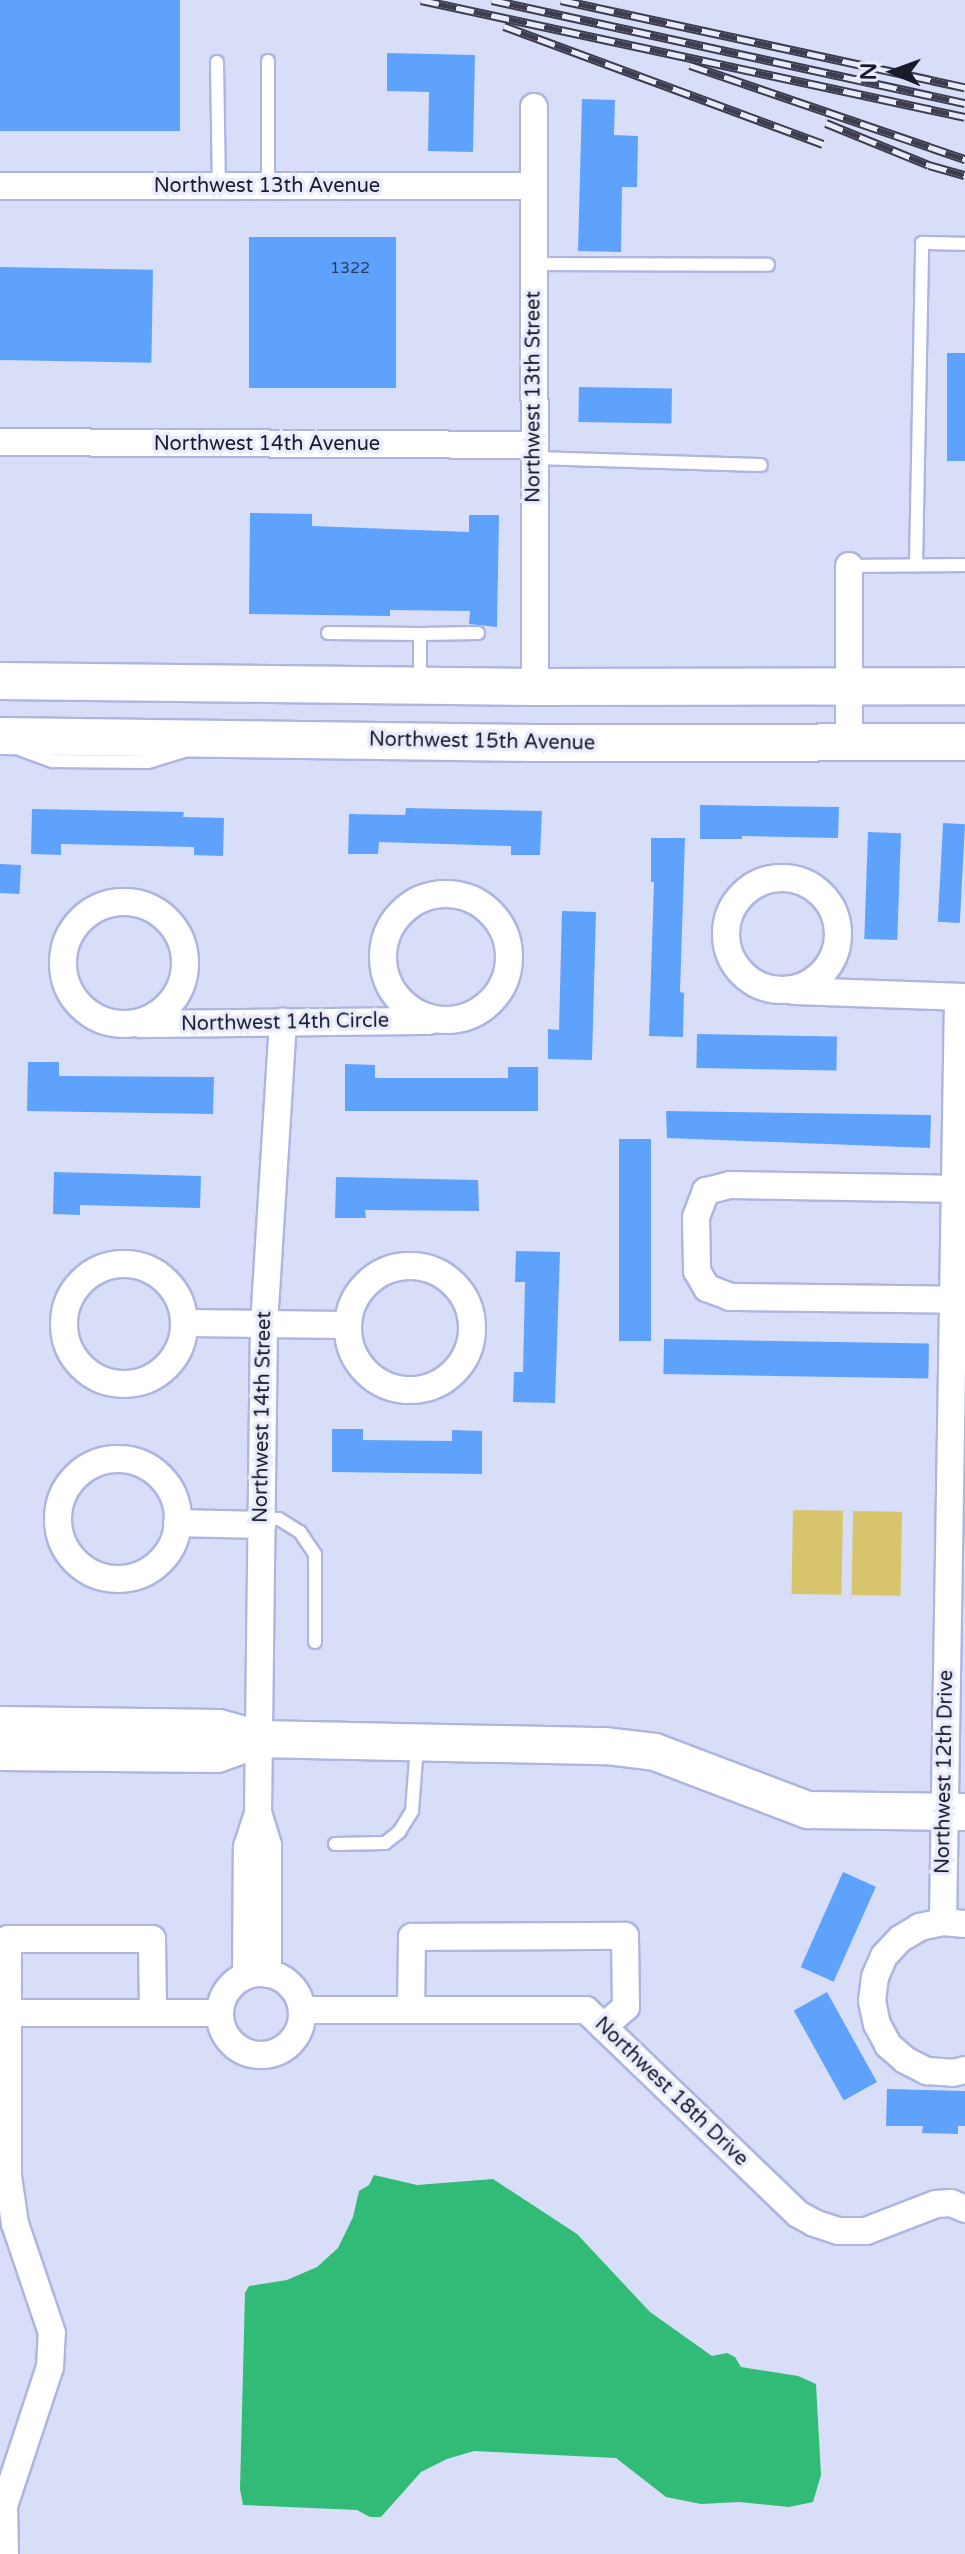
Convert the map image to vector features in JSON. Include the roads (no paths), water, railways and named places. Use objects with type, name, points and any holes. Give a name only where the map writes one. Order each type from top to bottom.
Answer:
[{"type":"street","name":"Northwest 13th Street","points":[[534,107],[535,687]]},
{"type":"street","name":"Northwest 13th Avenue","points":[[0,186],[533,186]]},
{"type":"street","name":"Northwest 14th Avenue","points":[[0,442],[534,452]]},
{"type":"street","points":[[849,566],[849,742]]},
{"type":"street","points":[[0,681],[535,687],[965,686]]},
{"type":"street","name":"Northwest 15th Avenue","points":[[0,739],[965,742]]},
{"type":"street","points":[[783,990],[802,987],[819,977],[831,961],[837,933],[830,905],[817,890],[800,880],[781,877],[762,881],[745,891],[729,915],[726,943],[732,962],[745,977],[761,987],[783,990],[962,998]]},
{"type":"street","name":"Northwest 14th Circle","points":[[125,1024],[146,1020],[164,1009],[177,993],[184,975],[185,954],[178,934],[165,917],[147,906],[126,901],[104,905],[79,923],[64,951],[64,973],[71,993],[85,1010],[103,1020],[125,1024],[444,1021],[466,1018],[485,1007],[500,991],[509,969],[509,947],[502,926],[488,908],[469,897],[449,893],[427,896],[407,906],[392,922],[384,943],[383,967],[390,988],[404,1005],[423,1016],[444,1021]]},
{"type":"street","name":"Northwest 12th Drive","points":[[954,1923],[962,998]]},
{"type":"street","name":"Northwest 14th Street","points":[[257,1975],[247,1847],[258,1813],[264,1324],[283,1022]]},
{"type":"street","points":[[959,1300],[730,1297],[707,1288],[697,1271],[696,1217],[706,1191],[730,1185],[960,1189]]},
{"type":"street","points":[[121,1263],[145,1267],[163,1277],[176,1294],[184,1323],[176,1355],[163,1371],[144,1381],[124,1385],[109,1383],[89,1374],[74,1359],[65,1341],[64,1317],[70,1296],[83,1279],[101,1268],[121,1263]]},
{"type":"street","points":[[412,1265],[432,1269],[451,1280],[465,1296],[472,1317],[472,1339],[465,1359],[451,1376],[432,1387],[410,1391],[389,1387],[370,1376],[356,1360],[348,1339],[348,1325],[357,1295],[371,1278],[390,1268],[412,1265]]},
{"type":"street","points":[[184,1323],[348,1325]]},
{"type":"street","points":[[117,1459],[139,1463],[157,1474],[170,1490],[177,1510],[177,1523],[168,1551],[155,1567],[136,1577],[116,1579],[97,1576],[79,1565],[65,1549],[58,1530],[58,1509],[65,1489],[79,1473],[96,1462],[117,1459]]},
{"type":"street","points":[[177,1523],[261,1522]]},
{"type":"street","points":[[0,1725],[219,1728],[259,1739],[606,1746],[655,1752],[808,1810],[954,1812]]},
{"type":"street","points":[[0,1752],[217,1754],[259,1739]]},
{"type":"street","points":[[954,1923],[920,1927],[900,1939],[884,1956],[875,1977],[872,2001],[877,2024],[888,2045],[905,2060],[927,2071],[953,2073],[965,2070]]},
{"type":"street","points":[[411,2010],[412,1937],[625,1936],[626,2007],[603,2027]]},
{"type":"street","points":[[5,2554],[4,2506],[50,2367],[52,2333],[15,2224],[8,2176],[8,1939],[152,1939],[153,2013]]},
{"type":"street","points":[[257,1975],[290,1984],[302,2010],[301,2024],[290,2044],[264,2056],[237,2048],[227,2038],[220,2013],[225,1995],[257,1975]]},
{"type":"street","name":"Northwest 18th Drive","points":[[302,2010],[586,2010],[798,2214],[814,2223],[839,2231],[866,2231],[936,2204],[951,2203],[965,2209]]},
{"type":"street","points":[[8,2013],[220,2013]]},
{"type":"lane","points":[[268,61],[268,186]]},
{"type":"lane","points":[[217,62],[219,186]]},
{"type":"lane","points":[[916,565],[922,243],[965,244]]},
{"type":"lane","points":[[533,264],[768,265]]},
{"type":"lane","points":[[534,452],[761,465]]},
{"type":"lane","points":[[849,566],[965,565]]},
{"type":"lane","points":[[328,633],[478,633]]},
{"type":"lane","points":[[419,686],[420,634]]},
{"type":"lane","points":[[261,1522],[279,1519],[300,1532],[315,1554],[315,1642]]},
{"type":"lane","points":[[335,1844],[385,1843],[399,1832],[412,1811],[417,1742]]},
{"type":"railway","points":[[421,0],[965,117]]},
{"type":"railway","points":[[492,0],[965,103]]},
{"type":"railway","points":[[561,0],[965,87]]},
{"type":"railway","points":[[504,26],[823,144]]},
{"type":"railway","points":[[690,65],[965,159]]},
{"type":"railway","points":[[826,123],[929,165],[965,175]]}]
